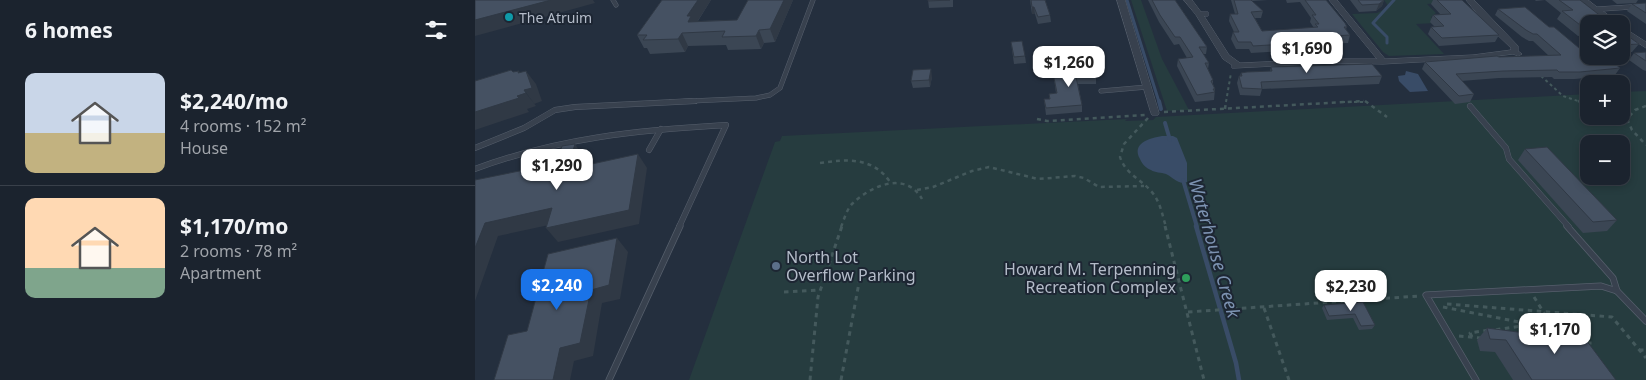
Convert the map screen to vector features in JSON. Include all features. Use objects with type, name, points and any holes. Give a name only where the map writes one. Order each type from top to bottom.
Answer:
[{"type":"street","points":[[1121,0],[1155,113]]},
{"type":"street","points":[[1188,0],[1202,14],[1226,57],[1236,65],[1383,62],[1516,53],[1515,48],[1470,0]]},
{"type":"street","points":[[1333,0],[1383,62]]},
{"type":"street","points":[[1584,0],[1603,15]]},
{"type":"street","points":[[1595,9],[1646,6]]},
{"type":"street","points":[[1630,34],[1646,46]]},
{"type":"lane","points":[[613,0],[616,5]]},
{"type":"lane","points":[[475,148],[525,128],[555,110],[575,107],[756,98],[770,95],[780,88],[813,0]]},
{"type":"lane","points":[[1101,91],[1147,87]]},
{"type":"lane","points":[[1470,106],[1506,148],[1509,158],[1613,278],[1617,291]]},
{"type":"lane","points":[[475,169],[528,150],[608,133],[726,125],[609,380]]},
{"type":"lane","points":[[649,150],[661,129]]},
{"type":"lane","points":[[1476,380],[1427,295],[1593,285],[1609,287],[1617,291],[1646,321]]},
{"type":"path","points":[[1225,109],[1231,73],[1236,65]]},
{"type":"path","points":[[1539,74],[1563,96],[1580,102]]},
{"type":"path","points":[[1037,119],[1047,122],[1155,113],[1365,101],[1387,117]]},
{"type":"path","points":[[1630,116],[1635,110],[1646,106]]},
{"type":"path","points":[[1155,113],[1130,138],[1121,151],[1122,164],[1125,170],[1146,186],[1161,208],[1204,380]]},
{"type":"path","points":[[1628,125],[1646,145]]},
{"type":"path","points":[[820,163],[851,159],[867,163],[883,172],[890,183]]},
{"type":"path","points":[[917,190],[933,187],[972,171],[989,167],[1038,179],[1075,176],[1084,178],[1099,187],[1146,186]]},
{"type":"path","points":[[810,380],[815,320],[820,290],[837,237],[851,204],[866,193],[890,183],[908,184],[917,190],[922,199]]},
{"type":"path","points":[[841,380],[861,272]]},
{"type":"path","points":[[1530,289],[1557,334]]},
{"type":"path","points":[[784,292],[820,290]]},
{"type":"path","points":[[1188,312],[1427,295]]},
{"type":"path","points":[[1432,304],[1542,310],[1612,317],[1646,358]]},
{"type":"path","points":[[1432,304],[1524,323],[1522,326],[1470,333],[1472,337],[1490,339]]},
{"type":"path","points":[[1264,308],[1289,380]]},
{"type":"path","points":[[1580,342],[1593,343]]},
{"type":"path","points":[[1639,350],[1646,350]]},
{"type":"green space","points":[[1131,0],[1141,0],[1162,59],[1189,110],[1167,111]]},
{"type":"green space","points":[[1384,0],[1459,0],[1461,2],[1427,4],[1436,13],[1431,17],[1436,23],[1416,24],[1444,54],[1389,56],[1383,52],[1352,14],[1377,13],[1389,7]]},
{"type":"green space","name":"Howard M. Terpenning Recreation Complex","points":[[1646,91],[1646,380],[689,380],[775,142],[780,141],[782,136],[1127,119],[1125,121],[1153,120],[1156,117],[1580,94],[1580,125],[1630,125],[1630,92]]},
{"type":"water","points":[[1406,71],[1418,74],[1428,91],[1410,92],[1399,81],[1398,76],[1405,75]]},
{"type":"water","points":[[1162,136],[1177,138],[1187,163],[1187,182],[1179,182],[1166,174],[1153,171],[1141,161],[1138,154],[1140,145],[1147,140]]},
{"type":"building","points":[[475,0],[551,0],[475,20]]},
{"type":"building","points":[[662,0],[698,0],[687,16],[691,16],[688,22],[737,20],[748,0],[784,0],[770,29],[759,30],[756,36],[722,37],[725,31],[682,33],[678,39],[643,40],[647,35],[637,35]]},
{"type":"building","points":[[1031,0],[1045,0],[1050,15],[1038,17],[1034,7],[1032,7]]},
{"type":"building","points":[[1152,0],[1175,0],[1207,47],[1199,47],[1209,63],[1205,63],[1213,80],[1211,81],[1215,92],[1197,95],[1178,59],[1193,57],[1180,37],[1175,37]]},
{"type":"building","points":[[1234,0],[1251,0],[1263,11],[1251,12],[1262,31],[1318,27],[1315,24],[1319,24],[1312,15],[1316,15],[1305,0],[1326,0],[1345,23],[1347,27],[1344,27],[1350,35],[1316,37],[1319,42],[1253,46],[1251,42],[1238,42],[1233,32],[1239,32],[1230,14],[1238,14]]},
{"type":"building","points":[[1358,0],[1384,0],[1379,4],[1362,5]]},
{"type":"building","points":[[1437,0],[1462,0],[1499,35],[1442,38],[1431,27],[1444,26],[1433,15],[1451,14]]},
{"type":"building","points":[[1559,0],[1580,0],[1599,15],[1580,15],[1580,25],[1562,11],[1573,10]]},
{"type":"building","points":[[1646,3],[1646,13],[1632,4]]},
{"type":"building","points":[[1525,7],[1549,27],[1554,27],[1580,49],[1580,65],[1616,65],[1620,68],[1580,72],[1559,72],[1557,70],[1456,74],[1474,94],[1459,96],[1425,62],[1497,56],[1561,55],[1537,34],[1526,30],[1498,9]]},
{"type":"building","points":[[1630,38],[1639,44],[1630,44]]},
{"type":"building","points":[[1022,41],[1025,56],[1014,57],[1011,42]]},
{"type":"building","points":[[1646,52],[1646,61],[1634,53]]},
{"type":"building","points":[[1372,64],[1382,76],[1261,82],[1262,89],[1242,88],[1239,76],[1242,76],[1241,73],[1247,72],[1272,71],[1271,67]]},
{"type":"building","points":[[1094,65],[1096,77],[1076,77],[1082,105],[1046,108],[1044,99],[1050,99],[1049,94],[1057,93],[1054,78],[1070,77],[1068,66]]},
{"type":"building","points":[[931,69],[929,80],[911,81],[913,70]]},
{"type":"building","points":[[511,70],[513,72],[519,71],[518,73],[526,71],[532,88],[524,90],[526,93],[517,96],[519,98],[475,112],[475,81]]},
{"type":"building","points":[[575,144],[570,160],[581,158],[578,167],[638,154],[629,210],[546,228],[552,208],[485,223],[475,248],[475,180],[549,165],[552,156],[559,155],[562,146]]},
{"type":"building","points":[[1547,147],[1580,181],[1580,185],[1583,185],[1617,220],[1593,222],[1525,149]]},
{"type":"building","points":[[617,238],[609,285],[591,290],[580,343],[560,348],[553,380],[494,380],[508,335],[527,331],[548,254]]},
{"type":"building","points":[[1363,302],[1375,325],[1361,326],[1355,314],[1329,316],[1324,305]]},
{"type":"building","points":[[1487,328],[1533,334],[1530,329],[1581,333],[1616,380],[1532,380],[1506,340],[1490,339]]},
{"type":"waterway","name":"Waterhouse Creek","points":[[1127,0],[1159,102]]},
{"type":"waterway","points":[[1387,43],[1387,37],[1373,23],[1394,0]]},
{"type":"waterway","name":"Waterhouse Creek","points":[[1159,101],[1161,109]]},
{"type":"waterway","name":"Waterhouse Creek","points":[[1165,123],[1170,140]]},
{"type":"waterway","name":"Waterhouse Creek","points":[[1183,180],[1197,227]]},
{"type":"waterway","name":"Waterhouse Creek","points":[[1196,226],[1236,363],[1239,380]]},
{"type":"place","name":"The Atruim","points":[[509,17]]},
{"type":"place","name":"North Lot Overflow Parking","points":[[776,266]]},
{"type":"place","name":"Howard M. Terpenning Recreation Complex","points":[[1186,278]]}]
